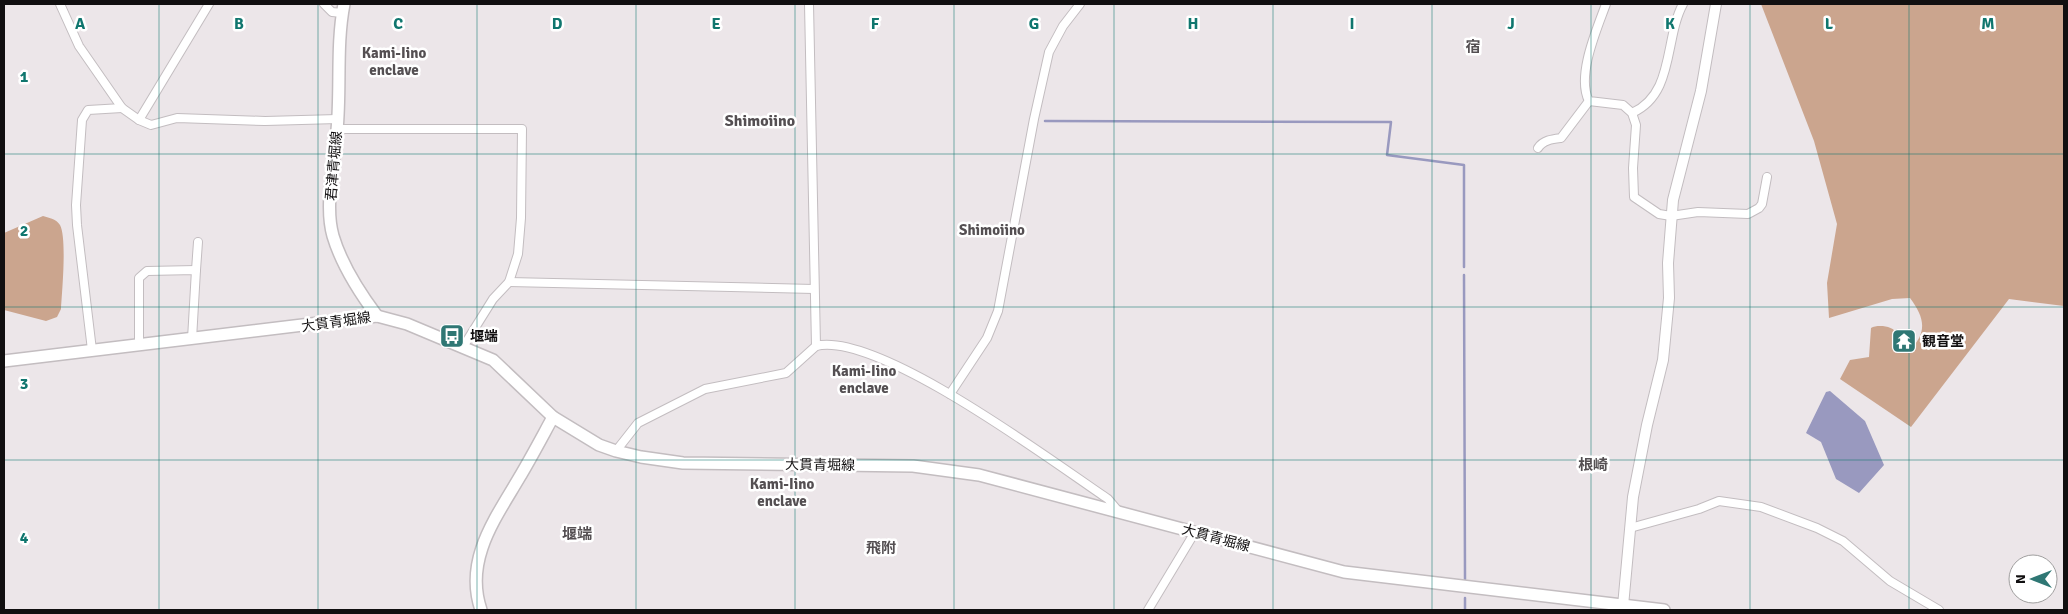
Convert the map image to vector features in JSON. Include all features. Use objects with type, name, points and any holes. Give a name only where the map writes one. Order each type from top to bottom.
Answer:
[{"type":"main road","name":"君津青堀線","points":[[343,8],[338,124],[330,197],[332,234],[342,260],[362,296],[377,316]]},
{"type":"main road","name":"大貫青堀線","points":[[4,361],[377,316],[407,324],[463,347],[500,365],[553,417],[599,445],[641,457],[683,463],[941,468],[979,475],[1344,572],[1623,608],[1664,610]]},
{"type":"main road","points":[[481,610],[477,594],[477,565],[486,534],[553,417]]},
{"type":"street","points":[[60,4],[79,46],[122,108],[139,120],[151,125],[177,118],[522,129],[521,218],[518,254],[509,282],[494,299],[463,347]]},
{"type":"street","points":[[139,120],[208,4]]},
{"type":"street","points":[[324,4],[332,12],[343,8]]},
{"type":"street","points":[[809,4],[816,346]]},
{"type":"street","points":[[950,394],[986,338],[998,311],[1034,119],[1049,52],[1063,26],[1080,4]]},
{"type":"street","points":[[1589,102],[1586,94],[1586,68],[1592,43],[1606,4]]},
{"type":"street","points":[[1632,113],[1644,108],[1658,90],[1664,74],[1676,16],[1683,4]]},
{"type":"street","points":[[1623,608],[1630,528],[1640,457],[1664,360],[1669,298],[1668,263],[1671,216],[1680,170],[1701,91],[1716,4]]},
{"type":"street","points":[[1589,102],[1623,105],[1632,113],[1636,125],[1633,168],[1634,197],[1659,214],[1671,216],[1681,213],[1742,215],[1754,212],[1764,200],[1767,177]]},
{"type":"street","points":[[1538,148],[1548,140],[1561,138],[1589,102]]},
{"type":"street","points":[[92,350],[76,225],[82,120],[88,110],[122,108]]},
{"type":"street","points":[[192,339],[198,242]]},
{"type":"street","points":[[139,345],[139,278],[147,271],[196,270]]},
{"type":"street","points":[[509,282],[814,289]]},
{"type":"street","points":[[616,451],[638,423],[705,389],[786,373],[816,346],[837,346],[869,355],[909,370],[950,394],[1108,499],[1120,512]]},
{"type":"street","points":[[1630,528],[1699,509],[1719,501],[1740,502],[1761,507],[1817,528],[1843,541],[1890,581],[1939,610]]},
{"type":"street","points":[[1148,610],[1195,532]]},
{"type":"shaded area","points":[[1761,4],[2064,4],[2064,306],[2009,299],[1911,427],[1840,379],[1850,360],[1869,357],[1871,328],[1882,326],[1893,329],[1897,334],[1898,347],[1908,352],[1919,338],[1922,325],[1921,319],[1910,298],[1892,299],[1829,318],[1827,283],[1837,224],[1814,141]]},
{"type":"shaded area","points":[[43,216],[55,220],[60,225],[64,253],[61,309],[57,317],[46,321],[4,310],[4,233]]},
{"type":"water","points":[[1830,391],[1865,421],[1884,465],[1859,493],[1836,479],[1821,442],[1806,433],[1826,392]]},
{"type":"waterway","points":[[1045,121],[1391,122],[1387,155],[1464,165],[1464,267]]},
{"type":"waterway","points":[[1464,275],[1465,579]]},
{"type":"waterway","points":[[1465,598],[1465,610]]},
{"type":"place","name":"堰端","points":[[452,336]]},
{"type":"place","name":"観音堂","points":[[1904,341]]},
{"type":"district","name":"宿","points":[[1473,47]]},
{"type":"district","name":"Kami-Iino enclave","points":[[394,62]]},
{"type":"district","name":"Shimoiino","points":[[760,121]]},
{"type":"district","name":"Shimoiino","points":[[992,230]]},
{"type":"district","name":"Kami-Iino enclave","points":[[864,380]]},
{"type":"district","name":"根崎","points":[[1593,465]]},
{"type":"district","name":"Kami-Iino enclave","points":[[782,492]]},
{"type":"district","name":"堰端","points":[[577,534]]},
{"type":"district","name":"飛附","points":[[881,548]]}]
